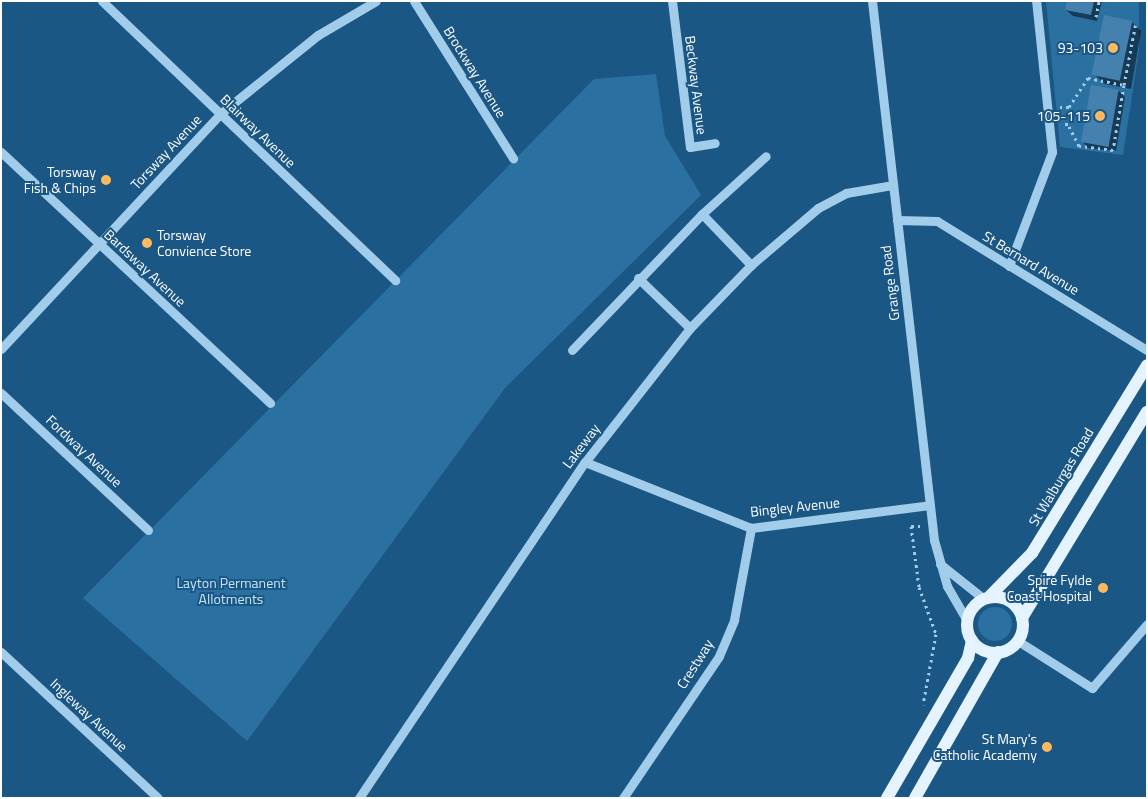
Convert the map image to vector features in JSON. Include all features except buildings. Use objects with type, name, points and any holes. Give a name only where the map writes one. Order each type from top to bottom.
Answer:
[{"type":"main road","name":"St Walburgas Road","points":[[987,598],[1032,553],[1147,365]]},
{"type":"main road","points":[[915,798],[998,652],[1018,640],[1022,618],[1147,412]]},
{"type":"main road","points":[[887,798],[968,658],[972,640],[967,620],[987,598],[1010,601],[1022,618]]},
{"type":"main road","points":[[972,640],[980,648],[998,652]]},
{"type":"street","name":"Blairway Avenue","points":[[102,1],[395,280]]},
{"type":"street","name":"Torsway Avenue","points":[[1,349],[220,114],[318,34],[376,1]]},
{"type":"street","name":"Brockway Avenue","points":[[414,1],[513,158]]},
{"type":"street","name":"Beckway Avenue","points":[[672,1],[690,147],[716,142]]},
{"type":"street","name":"Grange Road","points":[[872,1],[932,525],[938,562],[967,620]]},
{"type":"street","points":[[1009,266],[1052,152],[1036,1]]},
{"type":"street","name":"Bardsway Avenue","points":[[1,152],[270,403]]},
{"type":"street","points":[[572,350],[638,278],[702,214],[766,156]]},
{"type":"street","name":"Lakeway","points":[[358,798],[585,462],[690,328],[751,265],[833,198],[893,185]]},
{"type":"street","points":[[702,214],[751,265]]},
{"type":"street","name":"St Bernard Avenue","points":[[897,220],[937,221],[1147,350]]},
{"type":"street","points":[[638,278],[690,328]]},
{"type":"street","name":"Fordway Avenue","points":[[1,393],[148,530]]},
{"type":"street","name":"Bingley Avenue","points":[[585,462],[751,528],[930,505]]},
{"type":"street","name":"Crestway","points":[[623,798],[719,656],[734,620],[751,528]]},
{"type":"street","points":[[938,562],[987,598]]},
{"type":"street","points":[[1018,640],[1092,688],[1147,624]]},
{"type":"street","name":"Ingleway Avenue","points":[[1,652],[158,798]]},
{"type":"path","points":[[1096,17],[1099,1]]},
{"type":"path","points":[[1049,123],[1068,124],[1079,146],[1113,150],[1136,22]]},
{"type":"path","points":[[1047,107],[1069,107],[1088,78],[1124,85]]},
{"type":"path","points":[[928,726],[922,701],[936,634],[919,587],[911,526],[932,525]]},
{"type":"green space","points":[[1046,1],[1139,1],[1139,50],[1123,155],[1060,147]]},
{"type":"green space","name":"Layton Permanent Allotments","points":[[656,74],[665,136],[701,195],[505,388],[247,741],[83,598],[594,79]]},
{"type":"green space","points":[[995,607],[1002,608],[1007,612],[1011,617],[1011,631],[1007,636],[1002,640],[995,641],[988,640],[983,636],[979,631],[978,624],[979,617],[983,612],[988,608]]},
{"type":"place","name":"93-103","points":[[1113,48]]},
{"type":"place","name":"105-115","points":[[1100,116]]},
{"type":"place","name":"Torsway Fish & Chips","points":[[106,180]]},
{"type":"place","name":"Torsway Convience Store","points":[[147,243]]},
{"type":"place","name":"Spire Fylde Coast Hospital","points":[[1103,588]]},
{"type":"place","name":"St Mary's Catholic Academy","points":[[1047,747]]}]
